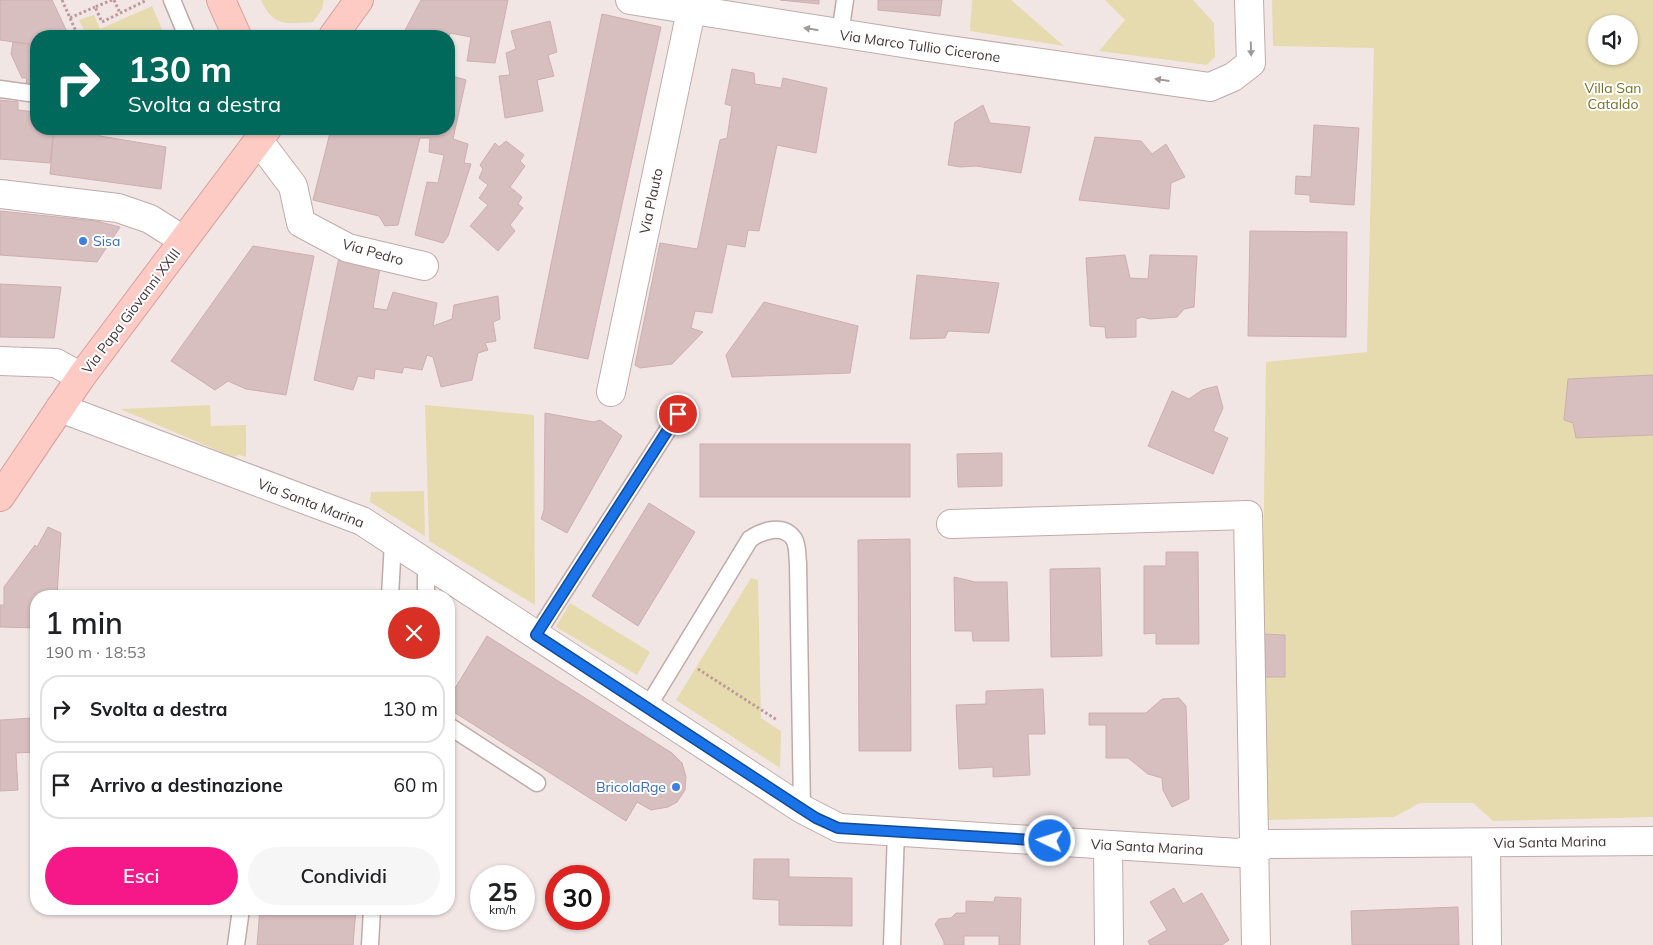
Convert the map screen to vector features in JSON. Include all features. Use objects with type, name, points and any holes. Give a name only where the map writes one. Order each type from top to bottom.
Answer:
[{"type":"street","points":[[221,0],[234,30]]},
{"type":"street","points":[[337,30],[359,0]]},
{"type":"street","name":"Via Marco Tullio Cicerone","points":[[630,0],[840,34],[1210,87],[1233,77],[1251,63],[1249,0]]},
{"type":"street","name":"Via Plauto","points":[[611,392],[691,11]]},
{"type":"street","name":"Via Papa Giovanni XXIII","points":[[0,497],[81,377],[263,135]]},
{"type":"street","name":"Via Pedro","points":[[263,135],[293,186],[300,223],[348,248],[424,266]]},
{"type":"street","points":[[0,194],[118,208],[150,219],[183,240]]},
{"type":"street","points":[[0,361],[56,363],[81,377]]},
{"type":"street","name":"Via Santa Marina","points":[[60,408],[362,521],[802,809],[838,828],[1239,853],[1269,844],[1653,841]]},
{"type":"street","points":[[951,524],[1248,515],[1256,945]]},
{"type":"street","points":[[1486,843],[1487,945]]},
{"type":"street","points":[[1108,845],[1109,945]]},
{"type":"lane","points":[[172,0],[184,30]]},
{"type":"lane","points":[[840,34],[845,0]]},
{"type":"lane","points":[[0,89],[30,93]]},
{"type":"lane","points":[[536,635],[678,414]]},
{"type":"lane","points":[[647,708],[750,539],[766,530],[784,532],[793,537],[798,563],[802,809]]},
{"type":"lane","points":[[390,590],[393,542]]},
{"type":"lane","points":[[426,562],[426,590]]},
{"type":"lane","points":[[455,730],[537,783]]},
{"type":"lane","points":[[892,945],[896,832]]},
{"type":"lane","points":[[236,945],[240,915]]},
{"type":"lane","points":[[370,945],[372,915]]},
{"type":"path","points":[[62,0],[75,30]]},
{"type":"path","points":[[70,18],[113,0],[120,13]]},
{"type":"path","points":[[96,7],[102,22],[148,0]]},
{"type":"path","points":[[678,656],[801,735]]},
{"type":"green space","points":[[261,0],[324,0],[322,9],[313,22],[288,23],[282,22],[271,15]]},
{"type":"green space","points":[[972,0],[1011,0],[1064,46],[970,31]]},
{"type":"green space","points":[[1105,0],[1193,0],[1214,23],[1215,57],[1207,65],[1099,51],[1125,20]]},
{"type":"green space","name":"Villa San Cataldo","points":[[1272,0],[1653,0],[1653,817],[1493,821],[1473,803],[1420,803],[1394,817],[1268,820],[1262,677],[1285,676],[1285,635],[1262,634],[1266,362],[1367,352],[1374,48],[1273,46]]},
{"type":"green space","points":[[152,6],[162,30],[84,30],[79,20],[94,15],[100,29]]},
{"type":"green space","points":[[210,405],[211,426],[246,425],[246,457],[239,455],[233,457],[120,409]]},
{"type":"green space","points":[[425,405],[534,415],[535,605],[429,541]]},
{"type":"green space","points":[[424,491],[425,536],[370,502],[371,492]]},
{"type":"green space","points":[[751,578],[758,580],[761,718],[781,731],[780,768],[676,700]]},
{"type":"green space","points":[[570,603],[650,652],[637,675],[556,627]]},
{"type":"building","points":[[0,0],[52,0],[66,30],[30,30],[30,44],[0,40]]},
{"type":"building","points":[[421,0],[508,0],[495,63],[467,61],[471,37],[455,34],[455,30],[405,30]]},
{"type":"building","points":[[780,0],[819,0],[819,4]]},
{"type":"building","points":[[878,0],[942,0],[940,16],[878,10]]},
{"type":"building","points":[[602,14],[661,27],[588,359],[534,348]]},
{"type":"building","points":[[550,21],[557,52],[548,55],[554,76],[537,80],[543,111],[505,118],[499,76],[510,75],[506,53],[516,49],[511,31]]},
{"type":"building","points":[[13,42],[30,44],[30,83],[26,83],[27,78],[22,78],[11,54]]},
{"type":"building","points":[[732,69],[754,73],[755,84],[781,88],[783,78],[827,88],[816,153],[777,145],[759,231],[748,230],[745,247],[727,244],[712,313],[695,311],[691,328],[703,332],[672,364],[640,368],[635,365],[660,243],[697,249],[698,246],[720,140],[727,138],[732,106],[725,104]]},
{"type":"building","points":[[455,77],[466,80],[455,130]]},
{"type":"building","points":[[0,100],[18,102],[18,110],[30,111],[30,135],[53,135],[50,163],[0,159]]},
{"type":"building","points":[[983,105],[990,123],[1030,127],[1021,173],[976,166],[960,167],[948,165],[955,122]]},
{"type":"building","points":[[1314,125],[1359,128],[1354,205],[1310,202],[1310,195],[1295,194],[1296,176],[1311,177]]},
{"type":"building","points":[[53,135],[100,135],[166,147],[161,189],[50,174]]},
{"type":"building","points":[[329,135],[454,135],[453,139],[468,144],[464,163],[471,164],[448,236],[443,243],[415,235],[427,182],[438,183],[444,155],[429,152],[430,138],[420,138],[398,225],[385,226],[379,216],[313,200]]},
{"type":"building","points":[[1095,137],[1141,141],[1152,154],[1166,144],[1185,177],[1171,183],[1169,209],[1079,200]]},
{"type":"building","points":[[506,141],[524,155],[520,161],[525,166],[510,187],[522,197],[518,204],[523,208],[510,225],[515,231],[498,251],[470,226],[488,205],[479,198],[488,185],[479,178],[483,169],[480,165],[495,143],[499,147]]},
{"type":"building","points":[[0,211],[96,221],[120,227],[97,262],[0,255]]},
{"type":"building","points":[[1250,231],[1347,232],[1346,337],[1248,336]]},
{"type":"building","points":[[253,246],[314,256],[286,395],[246,389],[228,381],[215,390],[171,361]]},
{"type":"building","points":[[340,252],[381,262],[373,308],[387,310],[393,292],[437,303],[433,326],[452,319],[454,305],[498,296],[500,319],[493,322],[496,341],[485,343],[488,350],[478,353],[472,380],[441,387],[433,357],[427,355],[422,370],[404,367],[402,373],[375,369],[374,379],[358,376],[353,390],[314,380]]},
{"type":"building","points":[[1125,255],[1130,278],[1148,279],[1150,255],[1197,256],[1194,307],[1184,309],[1177,317],[1150,319],[1142,317],[1136,319],[1136,337],[1106,338],[1105,327],[1090,326],[1086,258]]},
{"type":"building","points":[[917,275],[999,283],[989,333],[948,331],[945,338],[910,339]]},
{"type":"building","points":[[0,284],[61,287],[54,338],[0,337]]},
{"type":"building","points":[[764,302],[858,326],[850,373],[732,377],[726,355]]},
{"type":"building","points":[[1653,375],[1653,435],[1576,438],[1573,423],[1564,420],[1568,379]]},
{"type":"building","points":[[1217,386],[1223,408],[1213,431],[1228,438],[1213,474],[1148,446],[1172,391],[1189,399],[1202,390]]},
{"type":"building","points":[[545,413],[594,422],[600,420],[622,436],[567,533],[541,519],[544,510]]},
{"type":"building","points":[[700,444],[910,444],[910,497],[700,497]]},
{"type":"building","points":[[1002,453],[1002,486],[958,487],[957,454]]},
{"type":"building","points":[[649,503],[695,532],[638,626],[592,596]]},
{"type":"building","points":[[48,527],[61,533],[57,590],[30,590],[30,628],[0,627],[0,605],[4,605],[4,587],[35,545],[37,547]]},
{"type":"building","points":[[910,539],[911,751],[859,751],[858,540]]},
{"type":"building","points":[[1166,552],[1198,552],[1199,644],[1156,644],[1156,633],[1144,634],[1144,566],[1166,566]]},
{"type":"building","points":[[1100,568],[1102,656],[1051,657],[1050,569]]},
{"type":"building","points":[[954,577],[975,582],[1007,582],[1009,641],[973,641],[972,631],[955,631]]},
{"type":"building","points":[[1262,634],[1285,635],[1285,677],[1262,677]]},
{"type":"building","points":[[487,636],[672,753],[682,763],[686,777],[685,790],[677,802],[668,807],[651,810],[637,802],[626,821],[455,713],[455,688]]},
{"type":"building","points":[[1043,689],[1045,734],[1028,734],[1030,775],[993,777],[993,767],[959,769],[956,705],[986,704],[986,691]]},
{"type":"building","points":[[1179,698],[1186,706],[1189,799],[1172,807],[1163,790],[1162,778],[1148,774],[1128,758],[1106,758],[1106,725],[1089,725],[1089,713],[1146,713],[1162,699]]},
{"type":"building","points":[[30,718],[30,752],[16,753],[18,790],[0,791],[0,720]]},
{"type":"building","points":[[754,859],[789,859],[789,877],[852,878],[852,926],[779,925],[779,900],[753,899]]},
{"type":"building","points":[[1174,888],[1183,904],[1202,893],[1229,940],[1222,945],[1150,945],[1148,941],[1167,930],[1150,902]]},
{"type":"building","points":[[995,897],[1021,898],[1020,945],[999,945],[999,936],[964,936],[964,945],[944,945],[935,924],[939,919],[951,918],[956,913],[966,913],[966,901],[994,902]]},
{"type":"building","points":[[1458,907],[1459,945],[1352,945],[1351,911]]},
{"type":"building","points":[[260,915],[356,915],[353,945],[257,945]]},
{"type":"place","name":"Sisa","points":[[83,241]]},
{"type":"place","name":"BricolaRge","points":[[676,787]]},
{"type":"route","points":[[678,414],[536,635],[816,818],[838,828],[1050,841]]}]
